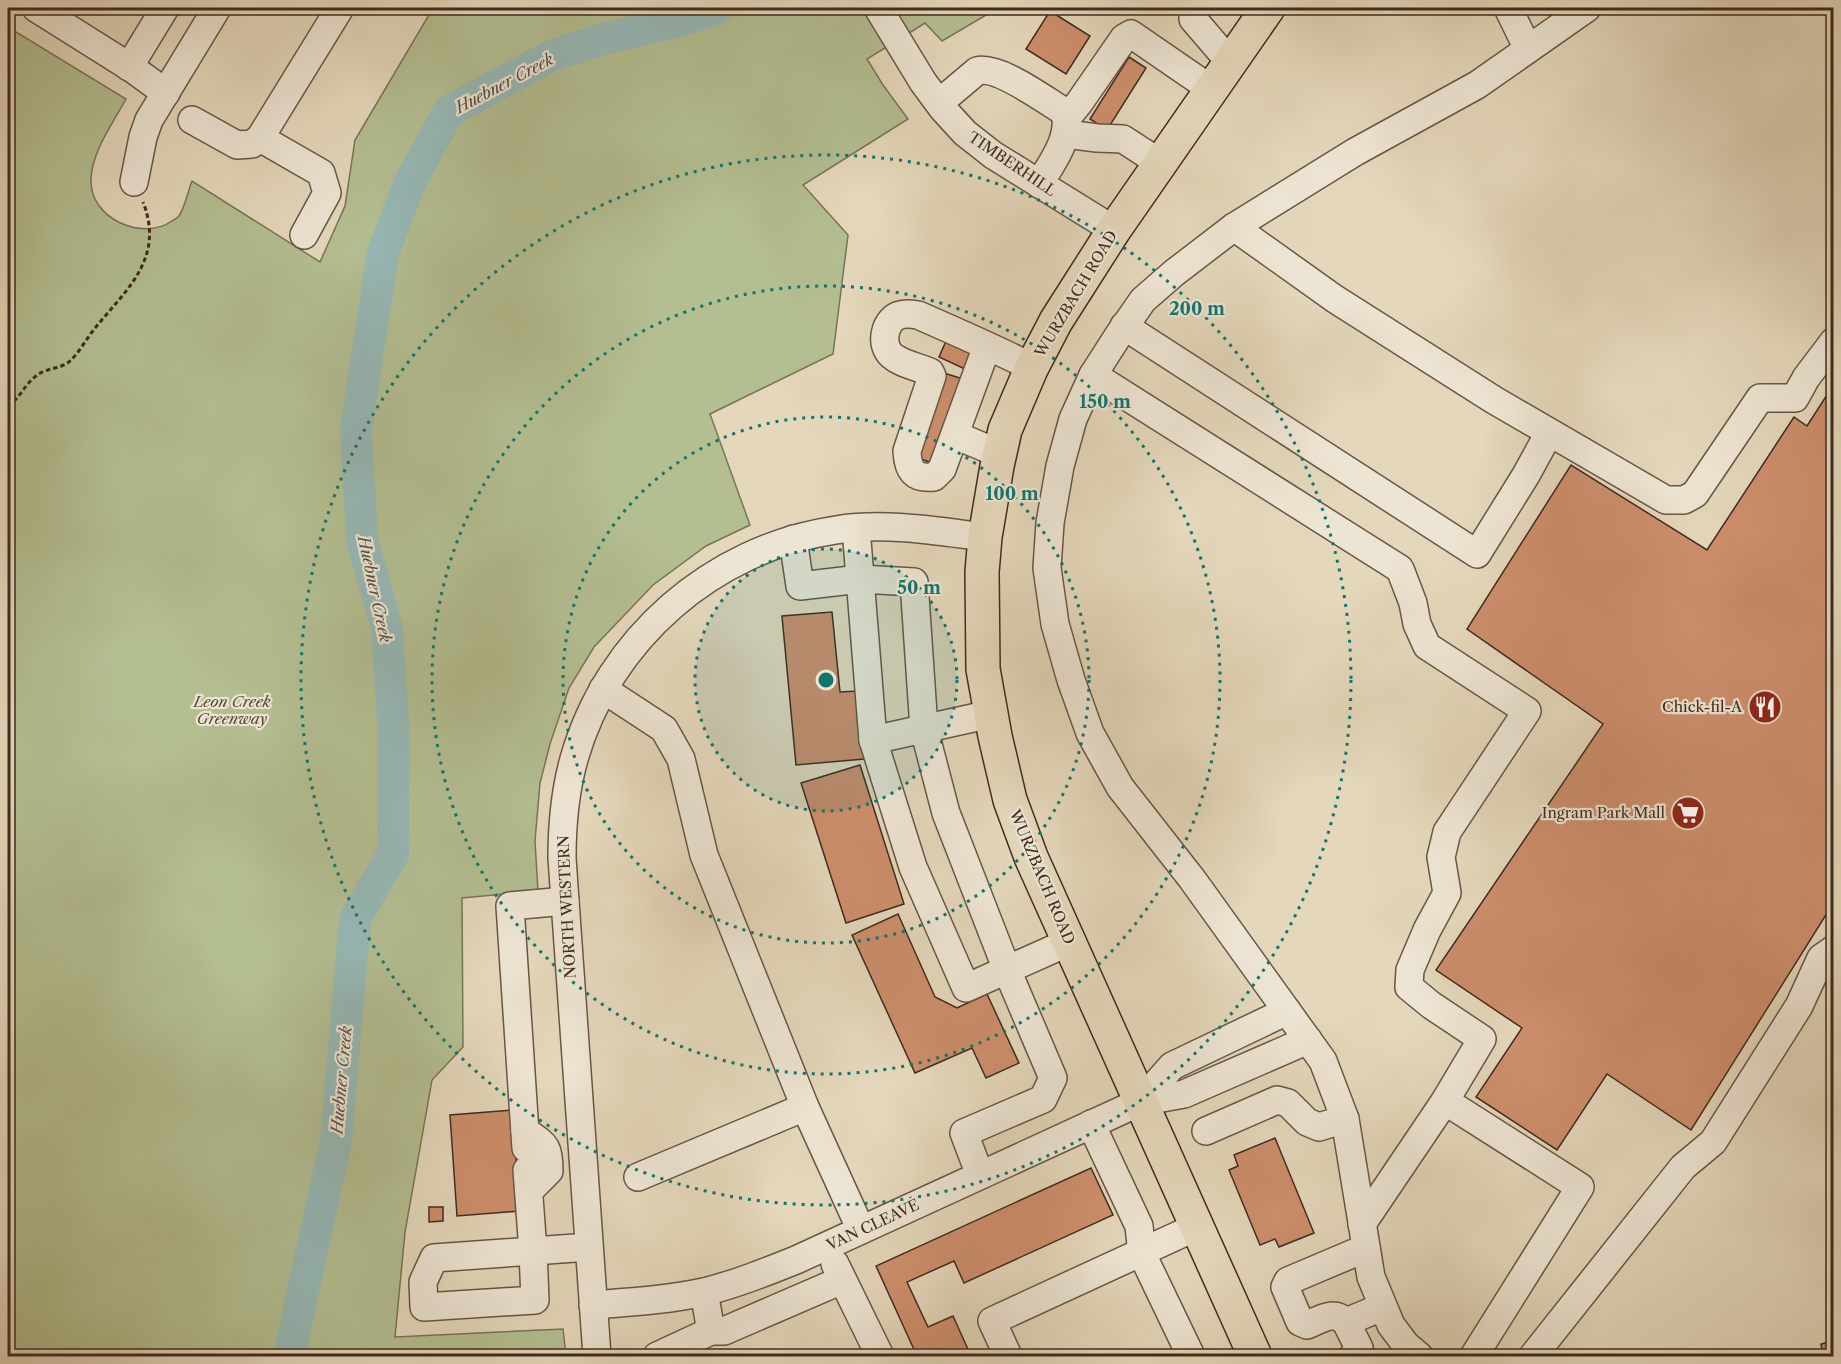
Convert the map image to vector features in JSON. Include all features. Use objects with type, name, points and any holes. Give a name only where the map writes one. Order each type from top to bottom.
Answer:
[{"type":"main road","name":"WURZBACH ROAD","points":[[1255,1356],[1068,942],[1031,857],[1010,800],[983,669],[982,572],[985,537],[1005,430],[1032,367],[1056,321],[1114,230],[1268,8]]},
{"type":"street","points":[[36,8],[166,93]]},
{"type":"street","points":[[131,68],[165,8]]},
{"type":"street","points":[[134,182],[146,129],[217,8]]},
{"type":"street","points":[[192,120],[237,145],[252,144],[260,138],[340,8]]},
{"type":"street","points":[[1193,8],[1193,19],[1223,54]]},
{"type":"street","points":[[1508,8],[1528,49]]},
{"type":"street","points":[[1419,1356],[1406,1346],[1391,1325],[1371,1277],[1345,1119],[1323,1061],[1192,879],[1120,787],[1090,733],[1071,680],[1055,624],[1048,576],[1050,523],[1060,466],[1073,419],[1094,375],[1143,300],[1234,227],[1355,152],[1477,85],[1528,49],[1554,17],[1587,8]]},
{"type":"street","name":"TIMBERHILL","points":[[882,14],[923,82],[965,133],[993,155],[1114,230]]},
{"type":"street","points":[[1039,184],[1055,158],[1066,126],[1079,104],[1124,38],[1131,34],[1212,89]]},
{"type":"street","points":[[939,103],[976,71],[984,69],[1005,76],[1060,109],[1066,115],[1066,126]]},
{"type":"street","points":[[1066,126],[1097,138],[1123,139],[1160,163]]},
{"type":"street","points":[[260,138],[321,173],[327,193],[304,235]]},
{"type":"street","points":[[1234,227],[1335,299],[1549,433],[1666,500],[1684,500],[1695,494],[1760,398],[1794,398],[1833,341]]},
{"type":"street","points":[[987,346],[942,469],[934,477],[922,478],[914,474],[908,463],[908,451],[932,376],[930,372],[898,359],[888,352],[884,338],[888,325],[897,316],[918,315],[987,346],[1032,367]]},
{"type":"street","points":[[1124,326],[1477,554],[1549,433]]},
{"type":"street","points":[[1094,375],[1400,569],[1413,603],[1417,624],[1427,646],[1527,711],[1448,832],[1441,856],[1448,893],[1427,930],[1410,969],[1409,987],[1431,1005],[1482,1039],[1364,1236],[1288,1281],[1285,1287],[1300,1322],[1307,1325],[1334,1315],[1340,1316],[1346,1322],[1359,1348],[1353,1356]]},
{"type":"street","points":[[955,435],[1000,454]]},
{"type":"street","name":"NORTH WESTERN","points":[[597,1356],[562,836],[567,791],[574,758],[603,688],[636,641],[659,616],[684,594],[741,559],[793,539],[856,528],[903,527],[985,537]]},
{"type":"street","points":[[856,528],[873,740],[913,867],[966,988],[1068,942]]},
{"type":"street","points":[[793,539],[800,586],[860,579],[914,582],[924,729],[946,813],[1007,970],[1053,1078],[1042,1099],[964,1133],[980,1175]]},
{"type":"street","points":[[603,688],[664,729],[681,759],[704,855],[805,1107],[861,1230]]},
{"type":"street","points":[[873,740],[991,714]]},
{"type":"street","points":[[565,901],[510,906],[533,1251],[589,1247]]},
{"type":"street","points":[[1533,1356],[1677,1174],[1713,1142],[1799,1006],[1821,958],[1833,949]]},
{"type":"street","points":[[1140,1102],[1172,1066],[1287,1011]]},
{"type":"street","points":[[1140,1102],[1184,1094],[1308,1040]]},
{"type":"street","points":[[1206,1131],[1278,1100],[1288,1103],[1307,1122],[1319,1127],[1345,1119]]},
{"type":"street","points":[[1445,1101],[1580,1187],[1474,1356]]},
{"type":"street","name":"VAN CLEAVE","points":[[593,1305],[655,1300],[704,1292],[751,1278],[1140,1102]]},
{"type":"street","points":[[638,1177],[805,1107]]},
{"type":"street","points":[[1091,1124],[1139,1226],[1142,1254],[1191,1356]]},
{"type":"street","points":[[1008,1356],[992,1321],[1142,1254],[1196,1227]]},
{"type":"street","points":[[826,1246],[880,1356]]},
{"type":"street","points":[[657,1356],[711,1332],[724,1332],[843,1280]]},
{"type":"street","points":[[704,1292],[711,1332]]},
{"type":"street","points":[[1346,1322],[1382,1307]]},
{"type":"path","points":[[8,406],[15,401],[36,375],[69,362],[86,338],[136,279],[147,254],[149,227],[144,206],[134,182]]},
{"type":"green space","name":"Leon Creek Greenway","points":[[433,8],[998,8],[942,41],[925,23],[867,59],[908,119],[803,185],[848,235],[833,354],[710,414],[750,525],[706,546],[653,585],[594,647],[569,688],[550,744],[540,783],[535,841],[538,891],[462,898],[463,1047],[432,1080],[405,1232],[395,1337],[563,1329],[566,1356],[8,1356],[8,27],[126,99],[104,138],[92,169],[93,193],[99,205],[108,215],[133,227],[146,229],[160,227],[179,216],[192,181],[320,262],[345,206],[355,140]]},
{"type":"building","points":[[1050,11],[1090,36],[1066,74],[1026,49]]},
{"type":"building","points":[[1129,57],[1146,68],[1107,130],[1090,119]]},
{"type":"building","points":[[947,339],[975,351],[967,370],[939,357]]},
{"type":"building","points":[[944,373],[963,379],[936,464],[917,458]]},
{"type":"building","name":"Ingram Park Mall","points":[[1834,384],[1834,902],[1691,1130],[1607,1074],[1557,1150],[1476,1097],[1522,1028],[1436,970],[1603,724],[1467,629],[1571,465],[1707,550],[1794,417],[1807,426]]},
{"type":"building","points":[[832,612],[840,692],[858,691],[864,759],[796,765],[782,616]]},
{"type":"building","points":[[860,765],[904,904],[846,923],[801,783]]},
{"type":"building","points":[[898,914],[935,997],[957,1008],[987,994],[1019,1063],[986,1078],[972,1048],[915,1073],[852,935]]},
{"type":"building","points":[[512,1110],[520,1211],[457,1216],[450,1115]]},
{"type":"building","points":[[1275,1138],[1314,1233],[1279,1247],[1275,1239],[1260,1245],[1229,1170],[1238,1166],[1234,1155]]},
{"type":"building","points":[[1091,1168],[1113,1215],[964,1283],[954,1261],[907,1282],[928,1327],[953,1316],[971,1356],[917,1356],[876,1266]]},
{"type":"building","points":[[429,1207],[443,1207],[443,1221],[429,1222]]},
{"type":"building","points":[[1834,1341],[1834,1356],[1823,1356],[1821,1344]]},
{"type":"waterway","name":"Huebner Creek","points":[[289,1356],[336,1140],[355,919],[393,854],[393,720],[387,629],[362,540],[356,428],[383,253],[410,182],[449,111],[553,55],[600,40],[686,19],[717,8]]},
{"type":"place","name":"Chick-fil-A","points":[[1765,707]]},
{"type":"place","name":"Ingram Park Mall","points":[[1688,813]]}]
